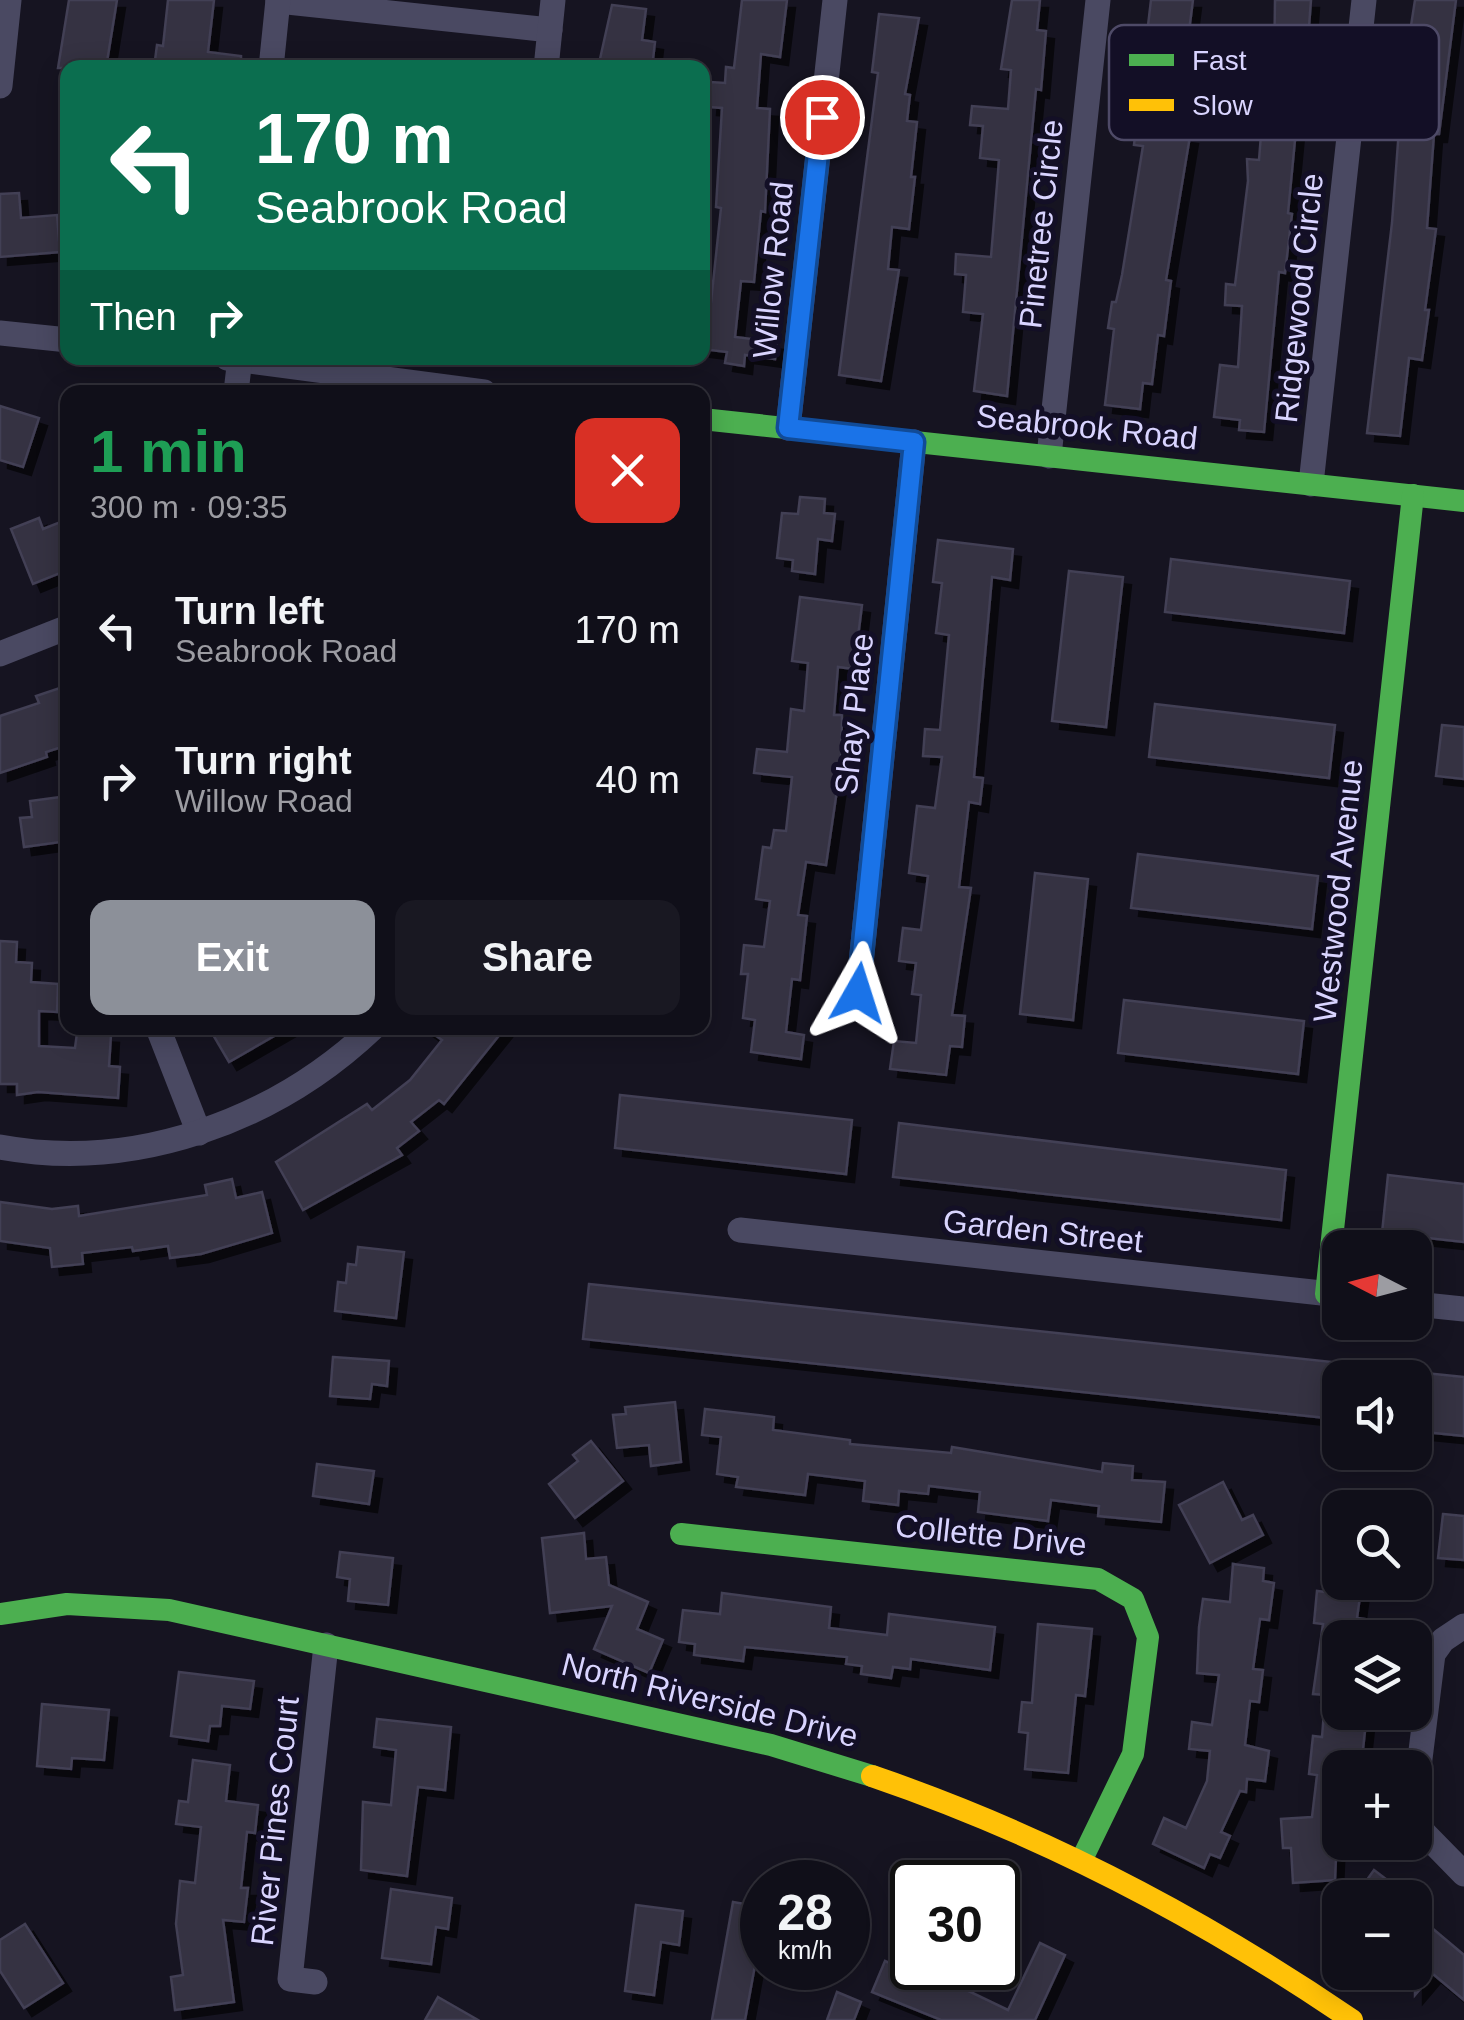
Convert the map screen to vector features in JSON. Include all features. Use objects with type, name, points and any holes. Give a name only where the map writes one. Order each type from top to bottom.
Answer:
[{"type":"street","points":[[0,86],[9,0]]},
{"type":"street","points":[[547,60],[553,0]]},
{"type":"street","name":"Willow Road","points":[[788,428],[835,0]]},
{"type":"street","name":"Pinetree Circle","points":[[1049,456],[1098,0]]},
{"type":"street","name":"Ridgewood Circle","points":[[1361,25],[1364,0]]},
{"type":"street","points":[[272,60],[278,1],[550,30]]},
{"type":"street","name":"Ridgewood Circle","points":[[1311,484],[1349,140]]},
{"type":"street","points":[[0,333],[60,339]]},
{"type":"street","points":[[287,365],[433,385]]},
{"type":"street","name":"Seabrook Road","points":[[710,420],[1464,500]]},
{"type":"street","name":"Shay Place","points":[[858,993],[914,442]]},
{"type":"street","name":"Westwood Avenue","points":[[1340,1230],[1414,495]]},
{"type":"street","points":[[0,654],[60,630]]},
{"type":"street","points":[[161,1035],[199,1132]]},
{"type":"street","points":[[0,1147],[101,1153],[199,1132],[260,1108],[307,1081],[364,1035]]},
{"type":"street","name":"Garden Street","points":[[740,1230],[1322,1294]]},
{"type":"street","points":[[1432,1306],[1464,1309]]},
{"type":"street","name":"Collette Drive","points":[[682,1534],[1098,1579],[1128,1592],[1146,1620],[1148,1636],[1137,1738],[1083,1857]]},
{"type":"street","name":"North Riverside Drive","points":[[0,1614],[67,1604],[118,1604],[326,1645],[771,1745],[860,1769],[946,1799],[1083,1857],[1211,1925],[1352,2020]]},
{"type":"street","points":[[1422,1750],[1434,1654],[1443,1640],[1464,1626]]},
{"type":"street","name":"River Pines Court","points":[[315,1982],[290,1979],[326,1645]]},
{"type":"street","points":[[1432,1842],[1464,1874]]},
{"type":"building","points":[[69,0],[117,0],[107,60],[60,60],[58,68]]},
{"type":"building","points":[[168,0],[214,0],[208,52],[241,56],[241,60],[155,60],[157,45],[163,46]]},
{"type":"building","points":[[742,0],[787,0],[780,57],[761,54],[757,108],[770,109],[765,212],[761,211],[754,282],[741,281],[735,337],[777,342],[775,359],[745,355],[744,366],[725,363],[727,352],[710,350],[710,302],[721,208],[716,207],[722,108],[710,107],[711,82],[725,83],[726,67],[734,68]]},
{"type":"building","points":[[1012,0],[1040,0],[1037,30],[1046,31],[1041,90],[1036,89],[1007,396],[974,391],[983,314],[963,312],[966,275],[955,274],[956,254],[991,257],[999,160],[980,158],[983,126],[970,125],[972,106],[1008,109],[1011,70],[1001,69]]},
{"type":"building","points":[[1151,0],[1193,0],[1190,25],[1148,25]]},
{"type":"building","points":[[1275,0],[1311,0],[1309,25],[1275,25]]},
{"type":"building","points":[[1415,0],[1456,0],[1439,134],[1439,25],[1411,25]]},
{"type":"building","points":[[612,5],[646,9],[642,40],[655,42],[653,60],[600,60]]},
{"type":"building","points":[[879,14],[919,18],[905,94],[910,95],[907,121],[917,122],[911,177],[915,177],[909,229],[892,227],[888,269],[899,270],[881,381],[839,375],[878,73],[872,72]]},
{"type":"building","points":[[1135,140],[1189,140],[1166,280],[1171,281],[1164,336],[1158,335],[1152,384],[1143,383],[1140,409],[1105,405],[1114,329],[1108,328],[1122,275],[1143,146],[1134,145]]},
{"type":"building","points":[[1261,140],[1295,140],[1288,213],[1292,214],[1285,273],[1279,272],[1264,432],[1239,430],[1240,420],[1214,417],[1220,365],[1238,367],[1242,306],[1225,305],[1226,284],[1235,285],[1248,181],[1247,159],[1259,160]]},
{"type":"building","points":[[1398,140],[1434,140],[1427,228],[1436,229],[1425,310],[1429,310],[1422,360],[1409,358],[1400,436],[1367,433]]},
{"type":"building","points":[[19,193],[21,218],[57,215],[60,252],[0,257],[0,194]]},
{"type":"building","points":[[0,406],[39,418],[23,467],[0,460]]},
{"type":"building","points":[[800,497],[825,499],[824,513],[835,514],[832,541],[818,539],[815,574],[792,571],[793,560],[777,558],[782,513],[798,514]]},
{"type":"building","points":[[39,518],[43,529],[60,522],[60,573],[33,584],[11,529]]},
{"type":"building","points":[[938,540],[1013,549],[1010,580],[992,577],[974,777],[983,778],[980,804],[969,802],[959,887],[971,888],[952,1015],[965,1016],[962,1047],[950,1046],[946,1075],[890,1069],[894,1041],[916,1043],[921,995],[912,994],[916,963],[899,961],[903,928],[921,930],[928,876],[909,873],[917,806],[935,808],[942,757],[923,756],[925,729],[940,730],[949,635],[936,633],[942,583],[933,582]]},
{"type":"building","points":[[1171,559],[1350,581],[1344,633],[1165,612]]},
{"type":"building","points":[[1069,571],[1123,577],[1106,727],[1052,721]]},
{"type":"building","points":[[800,597],[862,605],[854,669],[838,667],[834,715],[842,715],[841,763],[826,865],[806,862],[798,915],[807,916],[800,980],[792,979],[786,1032],[804,1035],[801,1059],[751,1052],[755,1020],[743,1018],[748,974],[741,974],[744,945],[764,947],[770,901],[756,899],[763,847],[771,848],[774,830],[786,831],[792,777],[754,773],[757,749],[787,752],[791,709],[804,711],[808,663],[792,661]]},
{"type":"building","points":[[60,688],[60,748],[46,752],[47,757],[0,773],[0,716],[39,703],[36,696]]},
{"type":"building","points":[[1155,704],[1335,725],[1329,778],[1149,757]]},
{"type":"building","points":[[1442,725],[1464,727],[1464,779],[1436,776]]},
{"type":"building","points":[[60,797],[60,842],[24,847],[20,818],[32,817],[30,801]]},
{"type":"building","points":[[1138,854],[1318,876],[1312,929],[1131,908]]},
{"type":"building","points":[[1035,873],[1088,879],[1073,1020],[1020,1014]]},
{"type":"building","points":[[0,941],[17,942],[16,962],[32,963],[31,982],[58,984],[57,1012],[39,1011],[39,1046],[75,1048],[77,1035],[111,1035],[109,1066],[120,1067],[118,1098],[38,1092],[17,1095],[17,1084],[0,1084]]},
{"type":"building","points":[[1124,1000],[1304,1021],[1298,1074],[1118,1053]]},
{"type":"building","points":[[213,1035],[276,1035],[229,1062]]},
{"type":"building","points":[[435,1035],[499,1035],[444,1104],[439,1100],[411,1122],[419,1131],[397,1148],[402,1155],[303,1210],[276,1162],[367,1104],[372,1110],[410,1080],[442,1040]]},
{"type":"building","points":[[620,1095],[852,1120],[846,1174],[615,1148]]},
{"type":"building","points":[[899,1123],[1286,1170],[1281,1220],[893,1177]]},
{"type":"building","points":[[1388,1175],[1464,1184],[1464,1242],[1432,1238],[1432,1230],[1382,1230]]},
{"type":"building","points":[[232,1179],[236,1198],[262,1192],[272,1233],[201,1254],[170,1258],[168,1246],[133,1251],[132,1247],[82,1253],[83,1264],[52,1267],[50,1248],[0,1241],[0,1202],[52,1209],[78,1206],[79,1216],[207,1195],[205,1185]]},
{"type":"building","points":[[358,1247],[404,1252],[396,1318],[335,1311],[338,1282],[346,1283],[348,1264],[356,1265]]},
{"type":"building","points":[[589,1284],[1322,1361],[1322,1418],[583,1339]]},
{"type":"building","points":[[333,1357],[389,1361],[387,1386],[372,1384],[370,1399],[330,1396]]},
{"type":"building","points":[[1432,1374],[1464,1377],[1464,1436],[1432,1433]]},
{"type":"building","points":[[675,1402],[681,1462],[651,1466],[649,1445],[617,1448],[613,1415],[626,1414],[625,1407]]},
{"type":"building","points":[[705,1409],[774,1417],[773,1430],[850,1440],[850,1444],[951,1453],[952,1447],[1102,1472],[1103,1463],[1133,1466],[1132,1480],[1165,1482],[1161,1522],[1098,1516],[1099,1506],[1051,1500],[1048,1521],[978,1512],[980,1492],[929,1486],[928,1494],[899,1491],[898,1505],[863,1501],[865,1481],[808,1474],[805,1495],[736,1487],[738,1477],[717,1474],[721,1437],[702,1435]]},
{"type":"building","points":[[591,1441],[623,1481],[575,1518],[549,1484],[578,1461],[573,1455]]},
{"type":"building","points":[[317,1464],[374,1471],[369,1504],[313,1496]]},
{"type":"building","points":[[1223,1482],[1242,1520],[1253,1515],[1263,1535],[1210,1563],[1179,1505]]},
{"type":"building","points":[[1443,1514],[1464,1516],[1464,1560],[1438,1558]]},
{"type":"building","points":[[584,1533],[586,1559],[606,1557],[609,1585],[648,1602],[637,1629],[663,1640],[649,1673],[594,1649],[612,1606],[550,1613],[542,1538]]},
{"type":"building","points":[[340,1552],[393,1558],[388,1605],[348,1601],[350,1579],[337,1577]]},
{"type":"building","points":[[1233,1564],[1264,1568],[1263,1581],[1274,1583],[1269,1620],[1260,1619],[1253,1669],[1263,1670],[1259,1702],[1250,1701],[1245,1745],[1269,1751],[1265,1781],[1247,1779],[1246,1792],[1240,1791],[1221,1832],[1230,1836],[1220,1858],[1210,1854],[1204,1868],[1153,1844],[1164,1818],[1186,1828],[1207,1781],[1210,1751],[1189,1749],[1192,1722],[1212,1725],[1219,1675],[1197,1673],[1199,1627],[1203,1599],[1230,1602]]},
{"type":"building","points":[[1317,1591],[1322,1592],[1322,1600],[1360,1600],[1357,1618],[1372,1620],[1314,1623]]},
{"type":"building","points":[[722,1593],[831,1607],[829,1628],[887,1635],[889,1614],[995,1627],[990,1670],[911,1659],[910,1669],[893,1667],[891,1678],[861,1674],[862,1666],[846,1664],[847,1657],[745,1647],[743,1661],[694,1655],[695,1644],[679,1642],[683,1610],[720,1614]]},
{"type":"building","points":[[1038,1624],[1092,1629],[1085,1696],[1076,1695],[1068,1773],[1025,1769],[1028,1733],[1019,1732],[1022,1702],[1032,1703]]},
{"type":"building","points":[[1322,1631],[1322,1695],[1313,1694]]},
{"type":"building","points":[[179,1672],[254,1681],[250,1709],[222,1706],[220,1726],[210,1726],[208,1741],[171,1736]]},
{"type":"building","points":[[42,1704],[109,1710],[104,1760],[72,1758],[71,1769],[37,1766]]},
{"type":"building","points":[[377,1719],[451,1727],[445,1790],[418,1787],[407,1876],[361,1870],[363,1802],[391,1805],[396,1750],[374,1747]]},
{"type":"building","points":[[1323,1730],[1365,1730],[1363,1750],[1322,1750],[1322,1860],[1336,1860],[1335,1880],[1293,1883],[1291,1848],[1283,1848],[1281,1819],[1312,1817],[1317,1775],[1309,1774],[1313,1736],[1322,1737]]},
{"type":"building","points":[[193,1760],[230,1765],[226,1801],[258,1805],[255,1833],[247,1832],[241,1888],[248,1888],[244,1922],[223,1920],[234,2002],[175,2010],[171,1977],[183,1975],[176,1924],[180,1881],[195,1883],[201,1827],[176,1824],[179,1801],[188,1802]]},
{"type":"building","points":[[1374,1870],[1387,1880],[1367,1880]]},
{"type":"building","points":[[391,1889],[452,1898],[448,1929],[436,1927],[431,1964],[382,1958]]},
{"type":"building","points":[[733,1902],[740,1903],[740,1990],[750,1990],[745,2020],[712,2020]]},
{"type":"building","points":[[636,1905],[683,1911],[679,1945],[661,1942],[654,1995],[625,1991]]},
{"type":"building","points":[[25,1924],[63,1983],[24,2008],[0,1971],[0,1940]]},
{"type":"building","points":[[1432,1928],[1464,1955],[1464,2000],[1433,1974]]},
{"type":"building","points":[[1040,1943],[1065,1955],[1035,2020],[941,2020],[872,1992],[885,1961],[890,1963],[890,1990],[966,1990],[1008,2010]]},
{"type":"building","points":[[837,1992],[861,2002],[854,2020],[827,2020]]},
{"type":"building","points":[[438,1997],[478,2020],[425,2020]]},
{"type":"traffic: fast","points":[[710,420],[1464,501]]},
{"type":"traffic: fast","points":[[1333,1230],[1413,495]]},
{"type":"traffic: fast","points":[[681,1534],[1098,1579],[1133,1599],[1148,1637],[1133,1754],[1083,1857]]},
{"type":"traffic: fast","points":[[0,1614],[67,1604],[169,1610],[771,1745],[872,1776]]},
{"type":"traffic: slow","points":[[872,1776],[999,1825],[1120,1881],[1238,1947],[1352,2020]]},
{"type":"route","points":[[822,117],[788,428],[914,442],[858,993]]}]
